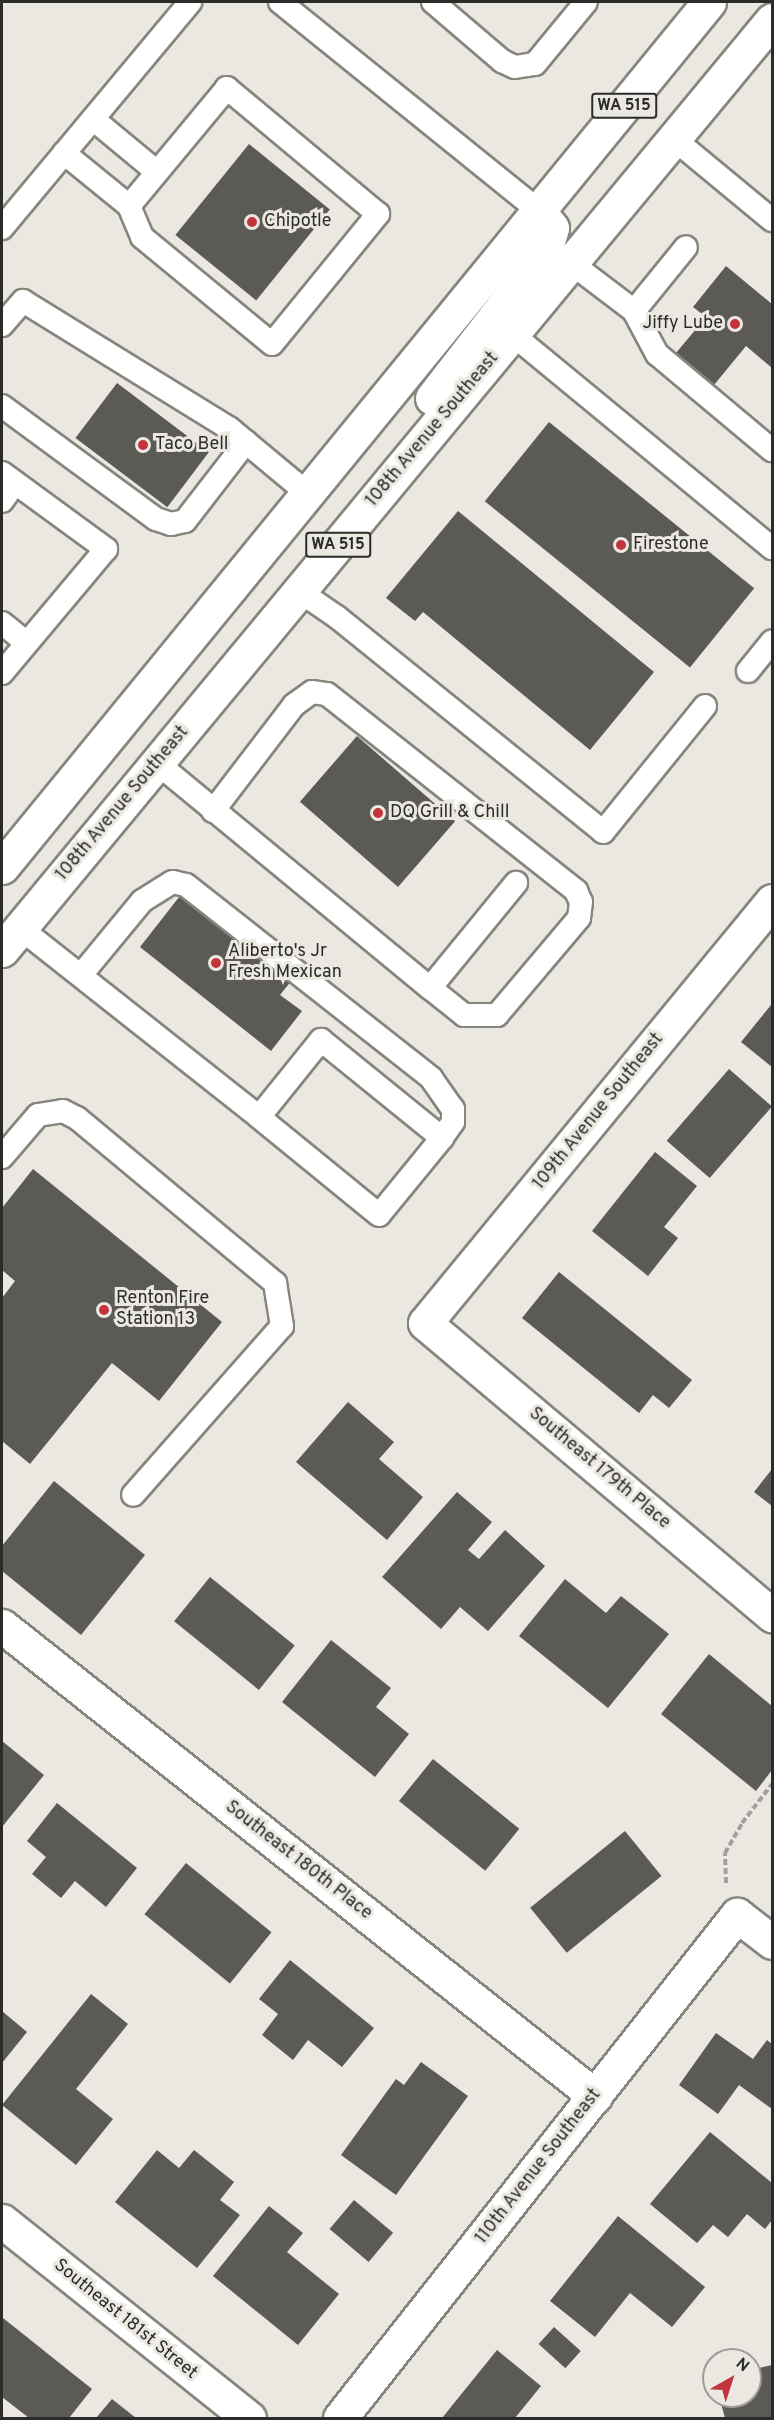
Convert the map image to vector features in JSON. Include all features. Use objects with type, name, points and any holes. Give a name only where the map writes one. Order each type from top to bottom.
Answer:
[{"type":"street","name":"WA 515","points":[[2,867],[709,2]]},
{"type":"street","name":"108th Avenue Southeast","points":[[11,939],[772,20]]},
{"type":"street","points":[[403,465],[428,402],[544,252],[552,228],[538,210]]},
{"type":"street","name":"109th Avenue Southeast","points":[[425,1323],[772,901]]},
{"type":"street","name":"Southeast 179th Place","points":[[425,1323],[772,1615]]},
{"type":"street","name":"Southeast 180th Place","points":[[2,1626],[595,2096]]},
{"type":"street","points":[[737,1915],[772,1942]]},
{"type":"street","name":"110th Avenue Southeast","points":[[340,2418],[737,1915]]},
{"type":"street","name":"Southeast 181st Street","points":[[2,2221],[249,2418]]},
{"type":"lane","points":[[2,228],[190,2]]},
{"type":"lane","points":[[280,2],[538,210]]},
{"type":"lane","points":[[433,2],[502,61],[515,67],[535,64],[586,2]]},
{"type":"lane","points":[[64,153],[129,206],[142,237],[272,344],[378,214],[227,88],[129,206]]},
{"type":"lane","points":[[93,119],[158,172]]},
{"type":"lane","points":[[675,139],[772,220]]},
{"type":"lane","points":[[634,311],[686,247]]},
{"type":"lane","points":[[571,263],[634,311],[657,354],[772,450]]},
{"type":"lane","points":[[2,325],[23,301],[246,442],[307,493]]},
{"type":"lane","points":[[512,334],[772,548]]},
{"type":"lane","points":[[2,406],[156,519],[171,524],[185,520],[246,442]]},
{"type":"lane","points":[[2,673],[106,549],[6,486]]},
{"type":"lane","points":[[299,591],[337,617],[603,832],[705,706]]},
{"type":"lane","points":[[2,622],[27,643]]},
{"type":"lane","points":[[748,671],[772,641]]},
{"type":"lane","points":[[157,763],[213,811],[464,1015],[497,1014],[579,918],[581,902],[576,891],[327,694],[312,692],[294,705],[213,811]]},
{"type":"lane","points":[[11,939],[81,975],[379,1215],[453,1122],[453,1109],[431,1078],[186,885],[173,882],[142,901],[81,975]]},
{"type":"lane","points":[[430,988],[516,883]]},
{"type":"lane","points":[[259,1117],[321,1040],[442,1138]]},
{"type":"lane","points":[[2,1157],[38,1115],[63,1111],[77,1118],[275,1283],[282,1326],[133,1495]]},
{"type":"path","points":[[737,1915],[726,1888],[725,1853],[742,1823],[772,1784]]},
{"type":"building","name":"Chipotle","points":[[249,144],[330,209],[256,300],[175,235]]},
{"type":"building","points":[[726,266],[772,304],[772,368],[746,346],[714,385],[676,353],[706,317],[693,307]]},
{"type":"building","name":"Taco Bell","points":[[117,383],[209,452],[167,507],[75,438]]},
{"type":"building","points":[[549,422],[754,588],[690,667],[485,501]]},
{"type":"building","points":[[458,511],[654,672],[590,750],[423,612],[415,621],[386,598]]},
{"type":"building","name":"DQ Grill & Chill","points":[[357,736],[455,821],[398,887],[300,802]]},
{"type":"building","name":"Aliberto's Jr Fresh Mexican","points":[[183,892],[292,980],[280,995],[302,1011],[271,1051],[140,947]]},
{"type":"building","points":[[772,1006],[772,1067],[741,1042]]},
{"type":"building","points":[[729,1069],[772,1106],[710,1178],[667,1141]]},
{"type":"building","points":[[655,1152],[697,1186],[664,1227],[678,1238],[648,1276],[592,1231]]},
{"type":"building","name":"Renton Fire Station 13","points":[[33,1169],[222,1322],[159,1401],[112,1363],[30,1464],[2,1441],[2,1298],[15,1281],[2,1270],[2,1208]]},
{"type":"building","points":[[559,1272],[692,1380],[669,1408],[653,1395],[639,1413],[522,1318]]},
{"type":"building","points":[[348,1402],[394,1442],[379,1459],[423,1497],[387,1540],[296,1462]]},
{"type":"building","points":[[772,1469],[772,1506],[754,1492]]},
{"type":"building","points":[[54,1481],[145,1555],[81,1635],[2,1571],[2,1546]]},
{"type":"building","points":[[457,1492],[492,1522],[468,1550],[479,1559],[505,1530],[545,1566],[488,1631],[460,1607],[441,1629],[382,1577]]},
{"type":"building","points":[[210,1577],[295,1646],[259,1690],[174,1621]]},
{"type":"building","points":[[565,1579],[606,1613],[621,1596],[669,1634],[608,1708],[519,1636]]},
{"type":"building","points":[[331,1640],[391,1688],[376,1707],[409,1734],[375,1777],[282,1702]]},
{"type":"building","points":[[709,1654],[772,1706],[772,1770],[756,1791],[661,1714]]},
{"type":"building","points":[[2,1741],[44,1775],[2,1827]]},
{"type":"building","points":[[433,1759],[519,1829],[485,1871],[399,1801]]},
{"type":"building","points":[[57,1803],[137,1868],[106,1907],[75,1881],[61,1898],[32,1874],[46,1857],[27,1841]]},
{"type":"building","points":[[625,1831],[662,1876],[567,1953],[530,1908]]},
{"type":"building","points":[[186,1863],[271,1932],[230,1984],[144,1914]]},
{"type":"building","points":[[290,1960],[374,2028],[342,2067],[308,2040],[293,2060],[262,2035],[278,2014],[259,1999]]},
{"type":"building","points":[[91,1994],[128,2024],[76,2089],[113,2119],[76,2165],[2,2105]]},
{"type":"building","points":[[2,2011],[27,2032],[2,2063]]},
{"type":"building","points":[[716,2033],[753,2059],[767,2040],[772,2044],[772,2109],[739,2085],[718,2114],[679,2085]]},
{"type":"building","points":[[421,2062],[468,2096],[396,2195],[341,2155],[396,2079],[404,2085]]},
{"type":"building","points":[[710,2132],[772,2183],[772,2220],[765,2229],[747,2214],[728,2237],[713,2225],[697,2243],[650,2204]]},
{"type":"building","points":[[157,2150],[179,2168],[194,2150],[234,2182],[220,2200],[240,2215],[197,2268],[115,2202]]},
{"type":"building","points":[[354,2200],[393,2233],[369,2262],[330,2229]]},
{"type":"building","points":[[269,2206],[303,2233],[287,2252],[339,2294],[298,2345],[213,2276]]},
{"type":"building","points":[[618,2216],[705,2287],[672,2327],[630,2293],[595,2337],[550,2301]]},
{"type":"building","points":[[3,2318],[92,2389],[69,2418],[29,2418],[2,2397]]},
{"type":"building","points":[[554,2327],[581,2351],[565,2368],[539,2344]]},
{"type":"building","points":[[497,2350],[541,2386],[515,2418],[442,2418]]},
{"type":"building","points":[[772,2365],[772,2418],[725,2418],[722,2408],[762,2408],[762,2367]]},
{"type":"building","points":[[112,2399],[136,2418],[96,2418]]},
{"type":"place","name":"Chipotle","points":[[252,222]]},
{"type":"place","name":"Jiffy Lube","points":[[735,324]]},
{"type":"place","name":"Taco Bell","points":[[143,445]]},
{"type":"place","name":"Firestone","points":[[621,545]]},
{"type":"place","name":"DQ Grill & Chill","points":[[378,813]]},
{"type":"place","name":"Aliberto's Jr Fresh Mexican","points":[[216,963]]},
{"type":"place","name":"Renton Fire Station 13","points":[[104,1310]]}]
